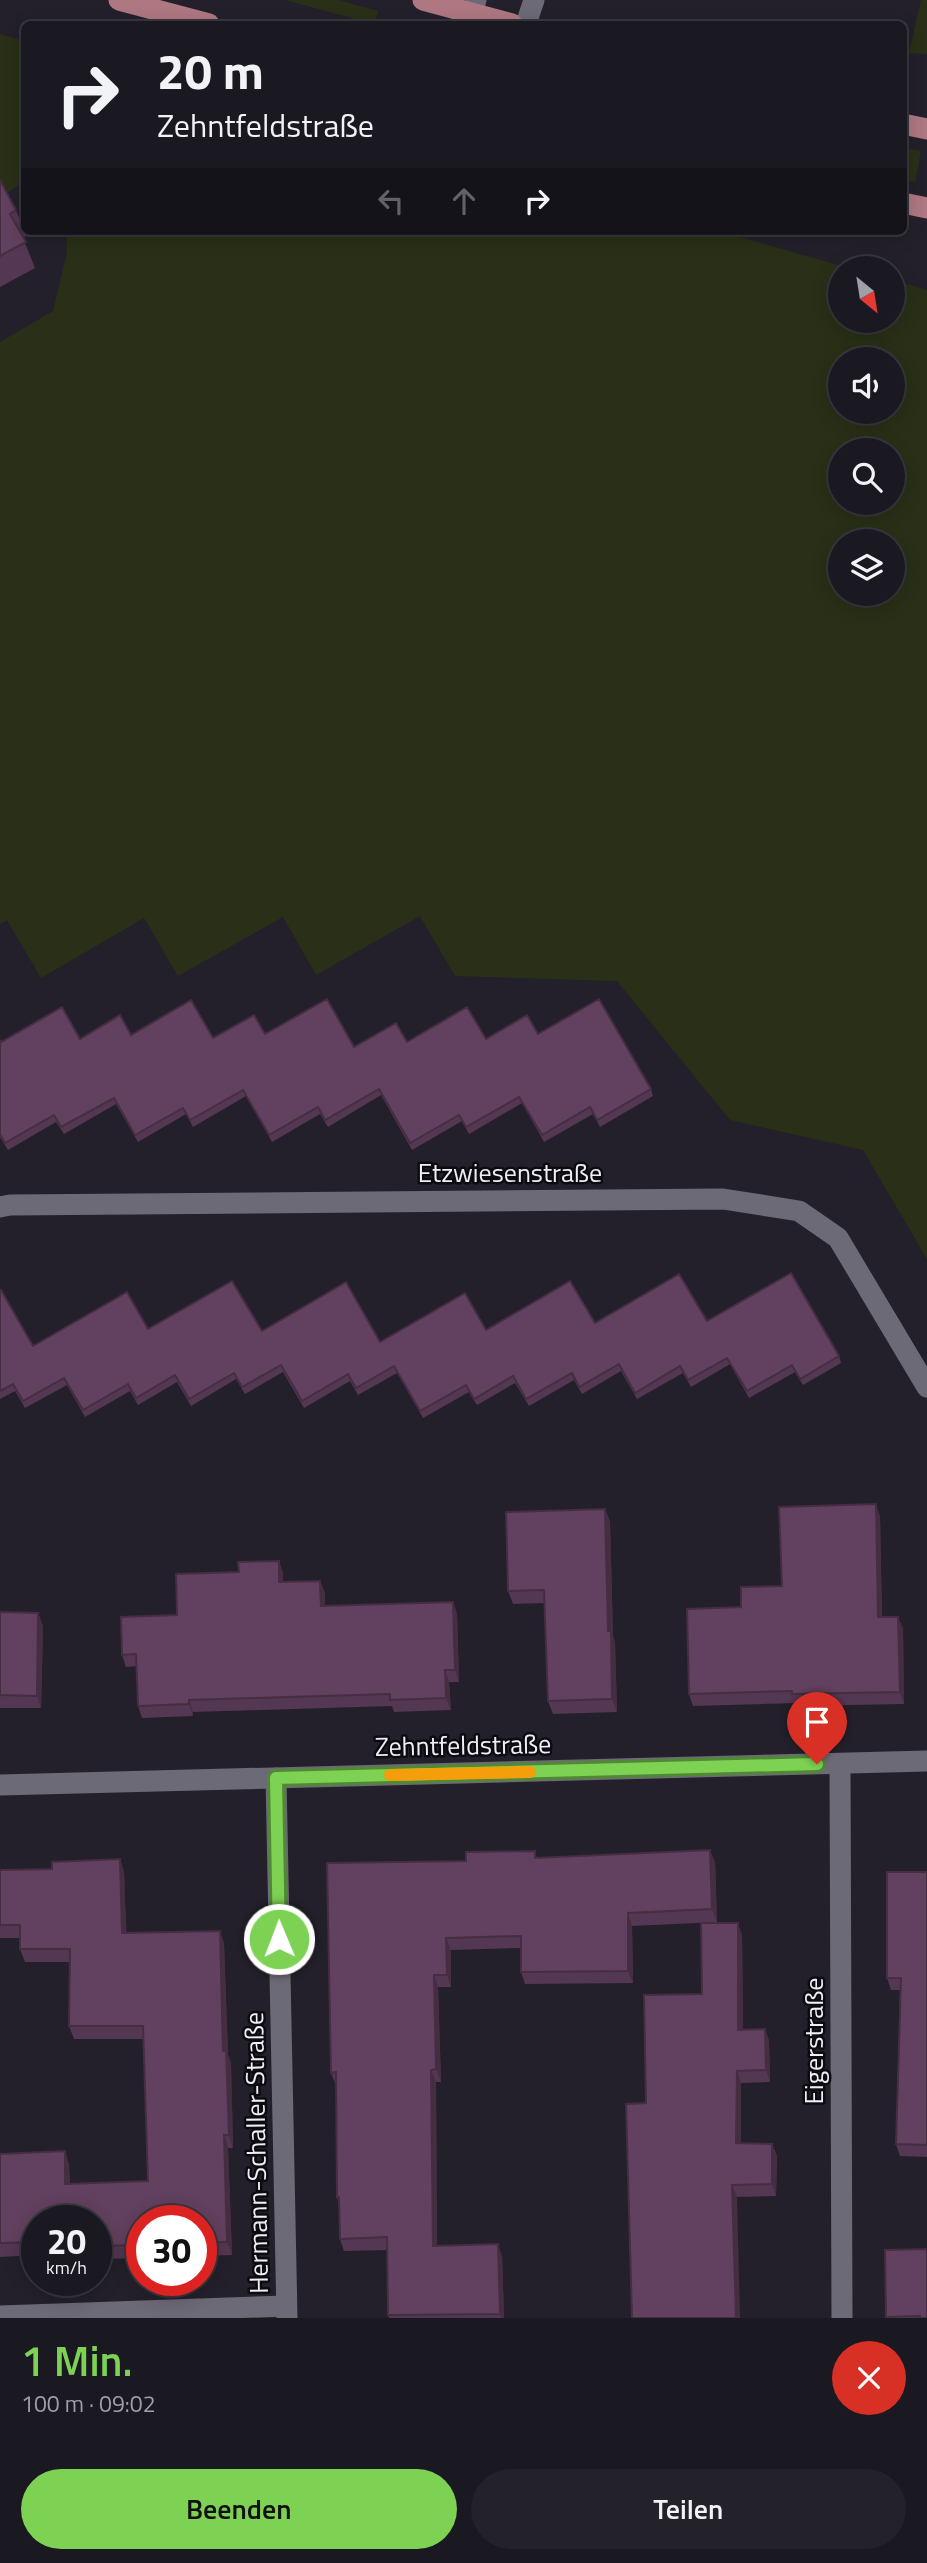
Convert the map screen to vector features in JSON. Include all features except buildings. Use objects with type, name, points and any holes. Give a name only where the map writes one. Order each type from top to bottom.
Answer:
[{"type":"main road","points":[[119,0],[198,21]]},
{"type":"main road","points":[[423,0],[501,21]]},
{"type":"main road","points":[[907,125],[927,129]]},
{"type":"main road","points":[[907,204],[927,208]]},
{"type":"street","points":[[527,21],[534,0]]},
{"type":"street","name":"Etzwiesenstraße","points":[[0,1207],[24,1204],[723,1199],[799,1211],[838,1238],[927,1387]]},
{"type":"street","name":"Zehntfeldstraße","points":[[0,1785],[927,1761]]},
{"type":"street","name":"Eigerstraße","points":[[839,1764],[842,2318]]},
{"type":"street","name":"Hermann-Schaller-Straße","points":[[276,1778],[286,2312]]},
{"type":"street","points":[[0,2316],[286,2312]]},
{"type":"green space","points":[[285,0],[338,0],[378,11],[375,21],[363,21]]},
{"type":"green space","points":[[921,0],[927,0],[927,54],[909,53]]},
{"type":"green space","points":[[0,34],[21,40],[21,182],[5,195],[0,205]]},
{"type":"green space","points":[[907,148],[921,151],[915,182],[907,180]]},
{"type":"green space","points":[[66,235],[733,235],[828,262],[828,333],[905,333],[905,284],[927,290],[927,1259],[863,1150],[730,1120],[617,981],[455,976],[420,916],[316,975],[283,917],[178,976],[144,918],[41,978],[7,920],[0,924],[0,342],[53,311],[67,252]]},
{"type":"slow traffic","points":[[390,1775],[530,1772]]},
{"type":"route","points":[[279,1939],[276,1778],[817,1764]]}]
